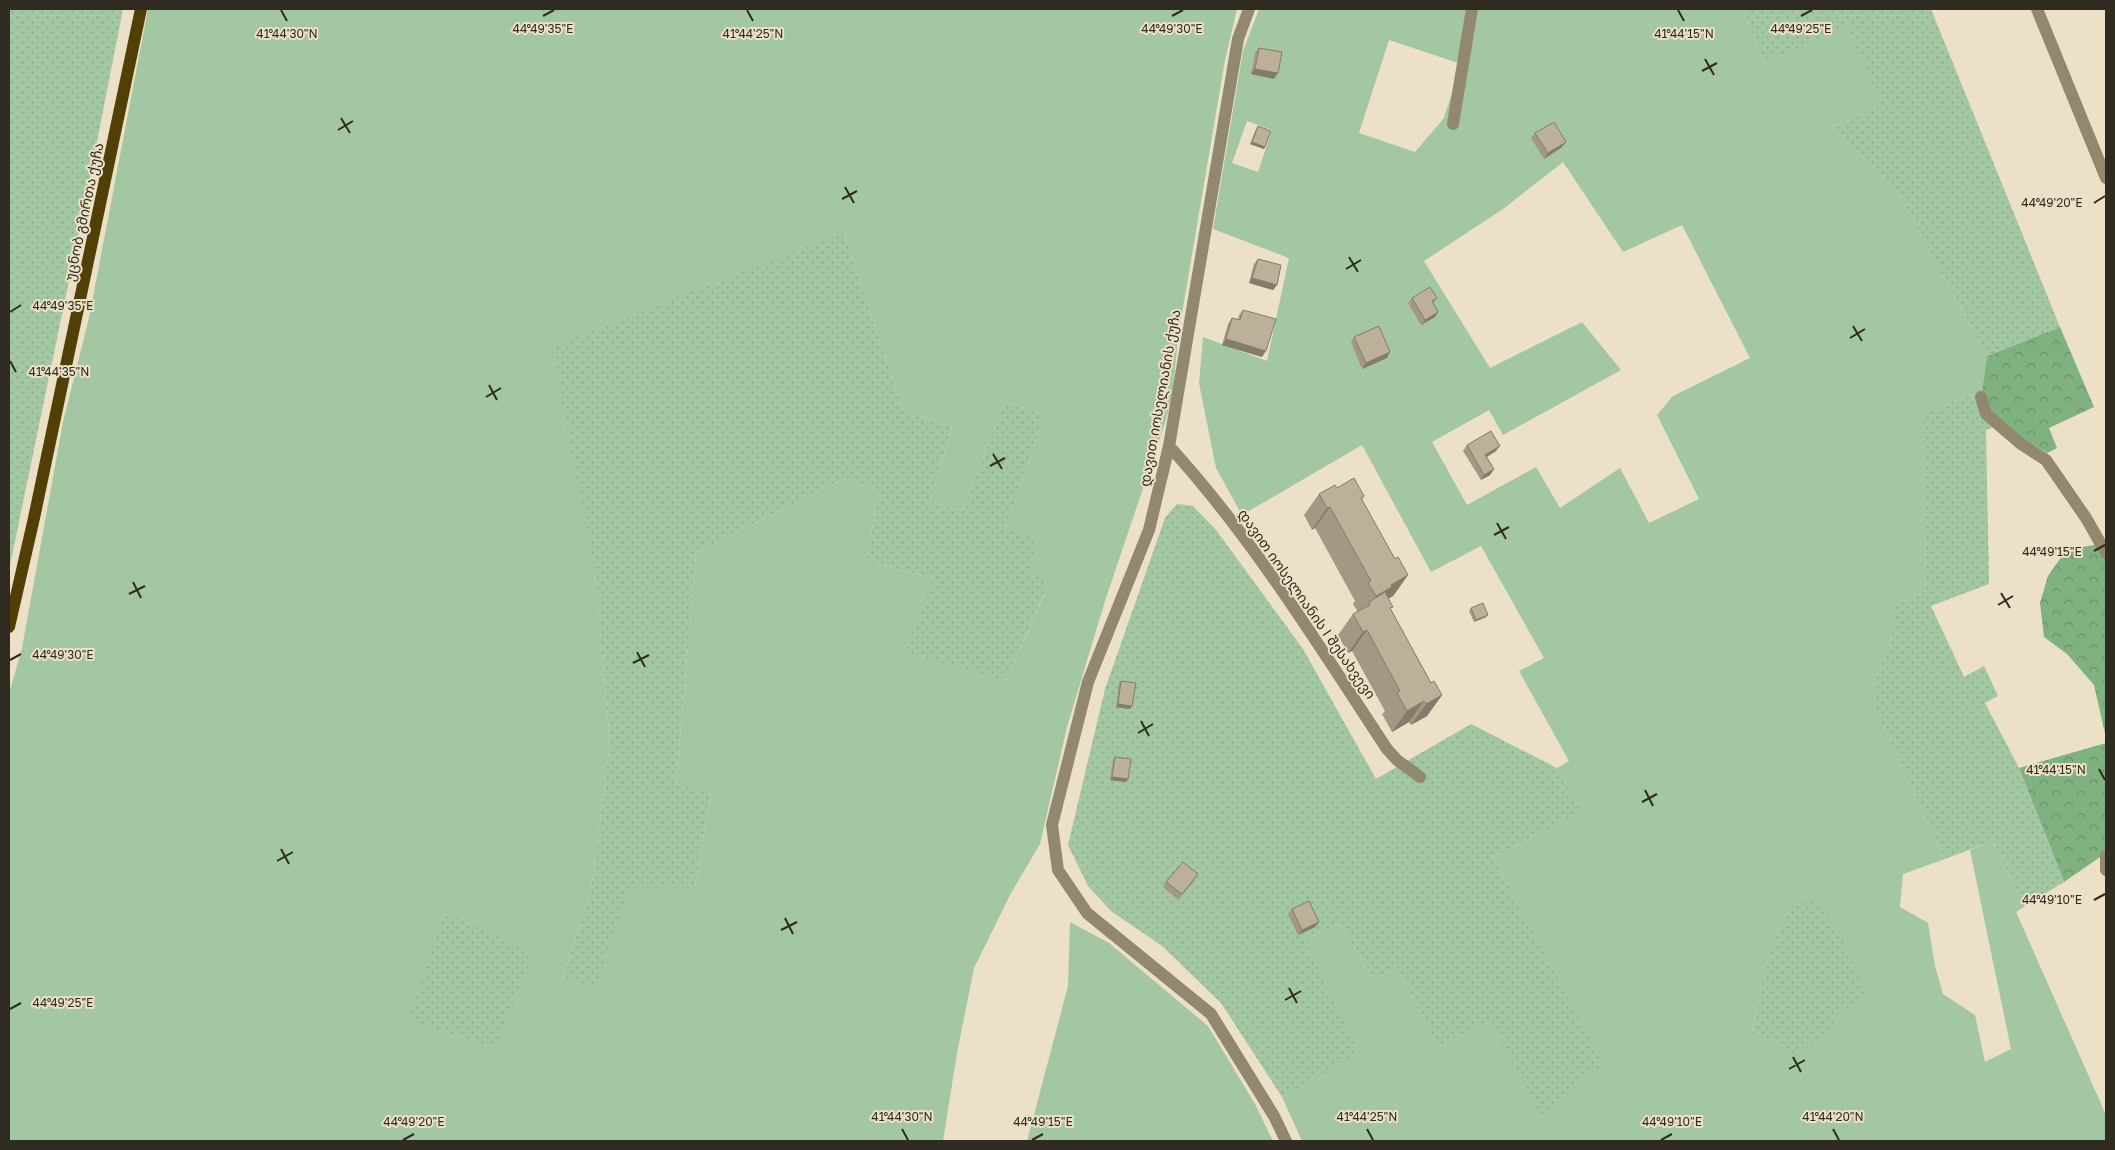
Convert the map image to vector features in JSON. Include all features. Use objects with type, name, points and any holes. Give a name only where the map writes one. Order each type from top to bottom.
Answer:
[{"type":"main road","name":"უცნობ გმირთა ქუჩა","points":[[9,627],[34,518],[141,9]]},
{"type":"street","name":"დავით იოსელიანის ქუჩა","points":[[1249,9],[1236,49],[1169,446],[1149,530],[1088,682],[1052,825],[1058,870],[1087,913],[1211,1014],[1274,1116],[1286,1141]]},
{"type":"street","points":[[1453,124],[1472,9]]},
{"type":"street","points":[[2037,9],[2106,178]]},
{"type":"street","points":[[1981,397],[1986,414],[1991,419],[2021,444],[2046,460],[2086,518],[2106,553]]},
{"type":"street","name":"დავით იოსელიანის I შესახვევი","points":[[1169,446],[1192,471],[1236,527],[1304,622],[1387,749],[1397,760],[1420,777]]},
{"type":"street","points":[[2106,856],[2106,870]]},
{"type":"green space","points":[[9,9],[123,9],[9,570]]},
{"type":"green space","points":[[148,9],[1237,9],[1225,60],[1178,337],[1173,391],[1166,420],[1105,601],[1067,727],[1040,844],[1011,893],[974,968],[957,1053],[943,1141],[9,1141],[9,694],[22,648],[63,422],[89,318]],"holes":[[[844,232],[903,411],[952,427],[930,502],[962,511],[1005,401],[1045,416],[1005,529],[1029,574],[1050,582],[1006,680],[934,579],[866,561],[879,492],[845,478],[696,553],[676,784],[711,793],[695,887],[629,887],[563,978],[591,889],[610,744],[595,573]]]},
{"type":"green space","points":[[1259,9],[1743,9],[1764,63],[1847,26],[1883,105],[1832,128],[1894,186],[1987,356],[1982,391],[1924,414],[1926,591],[1895,605],[1890,643],[1876,677],[1876,711],[1945,859],[1903,874],[1900,907],[1928,923],[1935,966],[1943,994],[1975,1015],[1985,1062],[2011,1049],[1970,850],[1992,841],[2025,906],[2016,912],[2106,1115],[2106,1141],[1302,1141],[1282,1097],[1358,1053],[1304,939],[1340,924],[1374,980],[1396,967],[1438,1047],[1490,1018],[1541,1115],[1602,1064],[1493,857],[1514,848],[1580,811],[1557,768],[1569,761],[1519,671],[1544,658],[1481,546],[1431,572],[1362,445],[1242,515],[1216,468],[1199,383],[1203,337],[1267,361],[1289,258],[1213,229],[1243,51]],"holes":[[[1389,40],[1461,64],[1444,118],[1415,152],[1359,133]],[[1247,121],[1272,130],[1258,172],[1232,163]],[[1563,162],[1623,252],[1682,225],[1750,358],[1673,396],[1657,415],[1699,499],[1649,523],[1620,468],[1560,508],[1536,467],[1467,505],[1432,442],[1489,410],[1503,435],[1621,370],[1582,322],[1490,368],[1424,261],[1503,209]],[[1787,911],[1796,1055],[1777,1041],[1752,1032],[1766,966]]]},
{"type":"green space","points":[[1743,9],[1931,9],[2060,327],[1987,356],[1894,186],[1832,128],[1882,105],[1847,27],[1764,63]]},
{"type":"green space","points":[[844,232],[903,411],[952,427],[930,502],[962,511],[1005,401],[1045,416],[1005,529],[1038,540],[1029,574],[1050,581],[1006,680],[905,652],[934,579],[866,561],[879,492],[845,478],[696,553],[676,783],[711,792],[695,887],[629,887],[596,986],[563,978],[591,889],[610,744],[595,573],[552,347]]},
{"type":"green space","points":[[2060,327],[2094,407],[2049,428],[2057,448],[2047,453],[2010,431],[1995,418],[1982,391],[1987,356]]},
{"type":"green space","points":[[1982,391],[1995,418],[2002,424],[1986,430],[1989,584],[1931,606],[1964,677],[1984,666],[1998,696],[1985,703],[2019,768],[2064,882],[2025,906],[1992,841],[1945,859],[1876,711],[1876,677],[1890,643],[1895,605],[1926,591],[1923,414]]},
{"type":"green space","points":[[1177,504],[1193,506],[1216,530],[1303,649],[1376,779],[1471,724],[1557,768],[1581,811],[1514,848],[1493,857],[1603,1064],[1541,1116],[1490,1019],[1438,1047],[1396,967],[1374,980],[1340,924],[1304,939],[1359,1053],[1282,1097],[1221,1003],[1162,946],[1111,911],[1088,886],[1068,845],[1105,689],[1165,518]]},
{"type":"green space","points":[[2106,543],[2106,738],[2094,685],[2067,654],[2044,637],[2040,603],[2048,576],[2062,556],[2082,547]]},
{"type":"green space","points":[[2106,743],[2106,853],[2064,882],[2019,768]]},
{"type":"green space","points":[[1810,898],[1838,932],[1866,997],[1835,1014],[1837,1023],[1796,1056],[1777,1041],[1752,1033],[1766,965],[1787,911]]},
{"type":"green space","points":[[445,911],[533,954],[495,1048],[408,1019]]},
{"type":"green space","points":[[1070,922],[1109,943],[1208,1026],[1255,1104],[1273,1141],[1027,1141],[1068,986]]},
{"type":"building","points":[[1259,48],[1282,52],[1278,73],[1255,69]]},
{"type":"building","points":[[1554,122],[1566,142],[1548,153],[1535,133]]},
{"type":"building","points":[[1258,126],[1271,131],[1265,147],[1252,142]]},
{"type":"building","points":[[1258,259],[1281,265],[1277,285],[1252,278]]},
{"type":"building","points":[[1430,287],[1437,298],[1432,301],[1438,312],[1425,320],[1412,298]]},
{"type":"building","points":[[1243,310],[1276,319],[1266,351],[1226,339],[1232,318],[1240,320]]},
{"type":"building","points":[[1379,326],[1390,352],[1366,363],[1354,337]]},
{"type":"building","points":[[1491,431],[1500,446],[1485,455],[1494,469],[1484,475],[1467,445]]},
{"type":"building","points":[[1354,478],[1364,496],[1361,498],[1395,559],[1398,557],[1408,575],[1376,596],[1368,583],[1371,581],[1330,507],[1327,508],[1319,494],[1335,485],[1337,488]]},
{"type":"building","points":[[1385,592],[1393,607],[1390,608],[1431,683],[1434,681],[1442,695],[1426,704],[1424,701],[1407,711],[1397,693],[1400,691],[1367,630],[1363,632],[1353,614],[1370,605],[1369,602]]},
{"type":"building","points":[[1483,603],[1488,615],[1476,620],[1471,608]]},
{"type":"building","points":[[1121,681],[1136,683],[1132,706],[1118,704]]},
{"type":"building","points":[[1115,757],[1131,759],[1128,779],[1112,777]]},
{"type":"building","points":[[1183,862],[1198,874],[1182,894],[1166,882]]},
{"type":"building","points":[[1309,901],[1319,922],[1302,930],[1292,909]]}]
